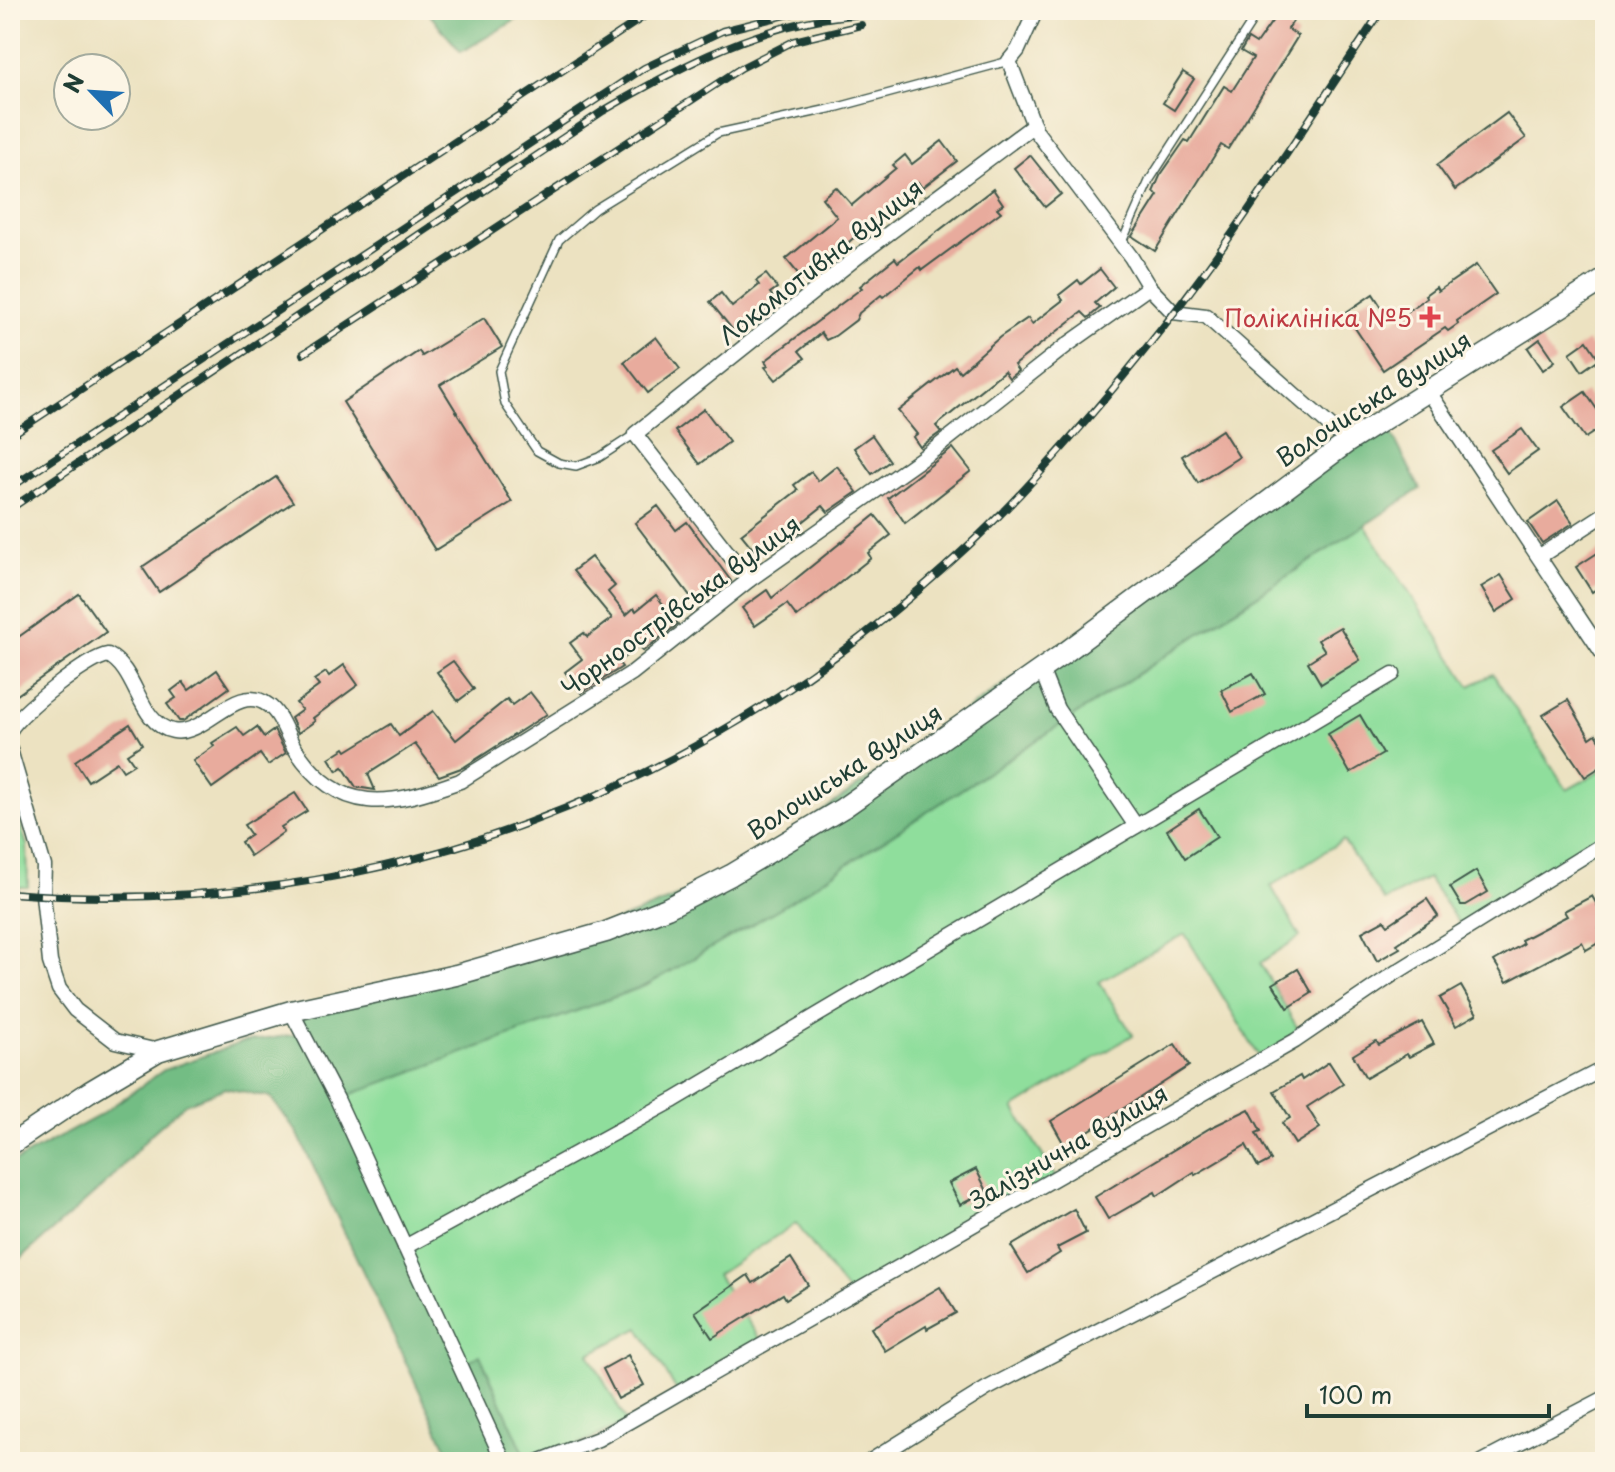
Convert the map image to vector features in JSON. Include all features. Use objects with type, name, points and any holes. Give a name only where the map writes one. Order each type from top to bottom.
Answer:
[{"type":"main road","name":"Волочиська вулиця","points":[[10,1145],[158,1051],[291,1011],[470,971],[606,932],[667,908],[731,875],[843,808],[1041,669],[1348,442],[1605,279]]},
{"type":"street","points":[[1036,10],[1018,50],[1009,61],[1034,125],[1149,287],[1173,312],[1206,316],[1348,442]]},
{"type":"street","name":"Локомотивна вулиця","points":[[635,434],[861,254],[1034,125]]},
{"type":"street","name":"Чорноострівська вулиця","points":[[10,730],[34,705],[81,667],[94,658],[108,655],[119,661],[146,709],[160,726],[175,731],[190,729],[249,698],[267,704],[295,748],[326,785],[338,792],[377,802],[460,781],[632,673],[749,580],[935,449],[1067,345],[1149,287]]},
{"type":"street","points":[[1429,392],[1605,657]]},
{"type":"street","points":[[635,434],[749,580]]},
{"type":"street","points":[[1540,556],[1605,514]]},
{"type":"street","points":[[1041,669],[1057,709],[1136,826]]},
{"type":"street","points":[[405,1247],[674,1100],[1393,674]]},
{"type":"street","points":[[10,750],[44,866],[43,895],[50,962],[59,989],[75,1010],[115,1041],[158,1051]]},
{"type":"street","name":"Залізнична вулиця","points":[[538,1462],[598,1439],[1261,1060],[1605,843]]},
{"type":"street","points":[[291,1011],[337,1099],[504,1462]]},
{"type":"street","points":[[869,1462],[986,1389],[1605,1068]]},
{"type":"street","points":[[1482,1462],[1605,1398]]},
{"type":"lane","points":[[1121,245],[1149,181],[1251,23]]},
{"type":"lane","points":[[635,434],[600,457],[576,466],[559,463],[537,451],[505,404],[499,371],[559,240],[595,209],[718,133],[838,107],[1009,61]]},
{"type":"green space","points":[[437,10],[533,10],[461,52],[430,15]]},
{"type":"green space","points":[[1384,418],[1420,489],[785,905],[647,985],[338,1099],[460,1365],[480,1355],[528,1462],[453,1462],[297,1132],[270,1097],[225,1088],[185,1104],[151,1134],[111,1179],[10,1268],[10,1164],[97,1117],[164,1070],[243,1042],[302,1034],[291,1011],[540,952],[731,875]]},
{"type":"green space","points":[[1365,525],[1470,686],[1493,674],[1567,790],[1605,769],[1605,843],[1463,930],[1428,878],[1384,901],[1343,840],[1271,886],[1300,937],[1260,963],[1302,1036],[1261,1060],[1185,934],[1099,982],[1133,1035],[1014,1108],[1056,1178],[850,1296],[796,1223],[717,1275],[764,1345],[679,1394],[639,1328],[589,1354],[627,1423],[538,1462],[504,1462],[337,1099],[647,985],[785,905]]},
{"type":"green space","points":[[10,795],[27,845],[28,887],[10,887]]},
{"type":"building","points":[[1280,10],[1289,10],[1297,15],[1288,29],[1298,36],[1228,149],[1221,145],[1155,251],[1132,236],[1158,195],[1153,192],[1160,176],[1185,140],[1189,142],[1224,86],[1232,91],[1253,58],[1241,51],[1248,39],[1256,44]]},
{"type":"building","points":[[1183,72],[1194,79],[1174,110],[1163,103]]},
{"type":"building","points":[[1507,113],[1526,138],[1455,190],[1437,165]]},
{"type":"building","points":[[942,141],[957,161],[922,188],[918,182],[804,281],[786,259],[837,217],[822,198],[836,187],[852,205],[896,168],[893,165],[905,155],[912,164]]},
{"type":"building","points":[[1030,155],[1061,194],[1045,207],[1014,168]]},
{"type":"building","points":[[993,189],[1003,204],[997,208],[1001,212],[922,270],[920,267],[883,297],[881,295],[835,336],[826,340],[821,333],[799,351],[805,358],[776,380],[765,367],[768,365],[765,361],[862,288],[860,286],[895,258],[898,262]]},
{"type":"building","name":"Поліклініка №5","points":[[1476,265],[1496,294],[1457,321],[1458,324],[1448,331],[1445,328],[1383,370],[1345,313],[1373,294],[1391,322],[1427,298],[1425,295],[1436,287],[1438,291]]},
{"type":"building","points":[[1100,269],[1114,287],[1095,303],[1100,308],[1088,318],[1082,312],[1014,365],[1018,371],[1009,378],[1004,371],[936,426],[941,432],[920,447],[913,437],[917,434],[898,411],[955,366],[960,372],[1000,337],[1028,318],[1032,324],[1063,300],[1059,295],[1078,280],[1081,284]]},
{"type":"building","points":[[766,274],[777,288],[770,293],[776,301],[736,334],[710,302],[721,293],[732,307],[759,285],[756,281]]},
{"type":"building","points":[[484,318],[502,347],[440,385],[512,502],[435,550],[343,402],[419,351],[422,356]]},
{"type":"building","points":[[656,337],[680,369],[648,393],[624,362]]},
{"type":"building","points":[[1540,339],[1555,361],[1543,370],[1528,348]]},
{"type":"building","points":[[1587,341],[1599,359],[1582,371],[1570,353]]},
{"type":"building","points":[[1585,392],[1605,425],[1585,438],[1563,407]]},
{"type":"building","points":[[704,409],[729,442],[700,464],[675,431]]},
{"type":"building","points":[[1522,429],[1538,451],[1507,473],[1491,450]]},
{"type":"building","points":[[1222,430],[1239,457],[1198,483],[1182,456]]},
{"type":"building","points":[[872,435],[890,461],[872,474],[854,448]]},
{"type":"building","points":[[953,448],[971,471],[905,523],[888,498]]},
{"type":"building","points":[[837,466],[857,492],[828,512],[823,506],[799,525],[803,530],[792,538],[788,533],[758,555],[741,534],[798,490],[794,485],[811,472],[818,481]]},
{"type":"building","points":[[276,477],[293,502],[159,592],[142,567]]},
{"type":"building","points":[[1558,501],[1573,523],[1542,543],[1528,522]]},
{"type":"building","points":[[658,506],[676,530],[687,522],[731,581],[711,598],[706,592],[694,601],[635,523]]},
{"type":"building","points":[[875,515],[891,535],[868,553],[871,558],[797,617],[787,604],[755,626],[742,608],[767,590],[772,598]]},
{"type":"building","points":[[1605,548],[1605,583],[1592,592],[1576,567]]},
{"type":"building","points":[[591,557],[615,586],[608,592],[626,615],[656,595],[678,624],[643,651],[639,646],[618,662],[622,667],[581,693],[565,672],[582,659],[570,643],[584,633],[587,637],[612,618],[573,571]]},
{"type":"building","points":[[1501,575],[1516,599],[1496,612],[1481,587]]},
{"type":"building","points":[[79,594],[106,632],[10,700],[10,643]]},
{"type":"building","points":[[1340,627],[1360,660],[1321,684],[1308,662],[1325,651],[1318,640]]},
{"type":"building","points":[[453,661],[474,689],[458,701],[437,672]]},
{"type":"building","points":[[344,665],[358,685],[298,733],[291,718],[302,710],[296,703],[319,686],[314,680],[326,672],[329,676]]},
{"type":"building","points":[[217,670],[229,688],[179,721],[167,704],[176,698],[171,691],[183,682],[189,690]]},
{"type":"building","points":[[1253,673],[1265,694],[1232,712],[1221,690]]},
{"type":"building","points":[[530,692],[547,714],[464,767],[439,776],[415,744],[368,774],[375,790],[356,787],[343,767],[337,771],[329,758],[345,748],[347,751],[391,724],[399,736],[433,711],[456,740],[507,699],[512,705]]},
{"type":"building","points":[[1568,700],[1590,738],[1596,734],[1605,748],[1605,764],[1585,777],[1543,715]]},
{"type":"building","points":[[1360,715],[1383,754],[1350,773],[1328,734]]},
{"type":"building","points":[[130,724],[142,744],[127,754],[134,764],[123,771],[117,762],[88,781],[75,761]]},
{"type":"building","points":[[237,727],[244,736],[257,727],[264,737],[274,730],[286,753],[268,765],[260,754],[212,788],[193,761],[214,746],[212,743]]},
{"type":"building","points":[[295,793],[307,811],[281,827],[284,832],[250,856],[241,842],[251,835],[244,825]]},
{"type":"building","points":[[1199,809],[1217,837],[1185,858],[1167,830]]},
{"type":"building","points":[[1476,871],[1488,892],[1461,905],[1450,887]]},
{"type":"building","points":[[1592,896],[1605,919],[1605,924],[1598,928],[1605,939],[1586,950],[1582,942],[1507,982],[1494,961],[1523,944],[1521,940],[1567,916],[1564,911]]},
{"type":"building","points":[[1427,899],[1438,916],[1397,944],[1400,948],[1377,961],[1362,932],[1384,920],[1388,925]]},
{"type":"building","points":[[1298,969],[1312,993],[1288,1008],[1273,984]]},
{"type":"building","points":[[1461,986],[1477,1014],[1456,1026],[1440,998]]},
{"type":"building","points":[[1422,1022],[1434,1044],[1409,1057],[1407,1054],[1366,1078],[1353,1055],[1376,1041],[1379,1045]]},
{"type":"building","points":[[1175,1044],[1189,1066],[1065,1146],[1051,1121]]},
{"type":"building","points":[[1329,1062],[1343,1084],[1307,1107],[1320,1128],[1295,1144],[1282,1123],[1290,1118],[1274,1091],[1300,1076],[1302,1080]]},
{"type":"building","points":[[1249,1109],[1261,1131],[1256,1133],[1271,1160],[1258,1167],[1246,1145],[1195,1175],[1194,1172],[1157,1196],[1155,1192],[1108,1219],[1095,1197],[1210,1128]]},
{"type":"building","points":[[976,1169],[987,1191],[960,1205],[949,1183]]},
{"type":"building","points":[[1074,1209],[1086,1233],[1057,1248],[1060,1253],[1028,1273],[1011,1246]]},
{"type":"building","points":[[791,1258],[808,1285],[786,1299],[783,1294],[712,1338],[695,1312],[748,1275],[753,1283]]},
{"type":"building","points":[[940,1287],[956,1313],[927,1329],[926,1326],[885,1351],[871,1328]]},
{"type":"building","points":[[628,1355],[644,1385],[618,1399],[603,1369]]},
{"type":"railway","points":[[10,436],[654,10]]},
{"type":"railway","points":[[10,488],[644,68],[722,31],[806,10]]},
{"type":"railway","points":[[10,509],[603,111],[681,68],[763,34],[821,19],[862,14],[985,10]]},
{"type":"railway","points":[[1077,10],[1144,10]]},
{"type":"railway","points":[[10,893],[145,896],[277,886],[404,861],[527,823],[645,772],[758,709],[866,633],[969,545],[1059,452],[1143,352],[1207,269],[1382,10]]},
{"type":"railway","points":[[303,354],[741,68],[794,41],[861,25]]},
{"type":"place","name":"Поліклініка №5","points":[[1430,317]]}]
